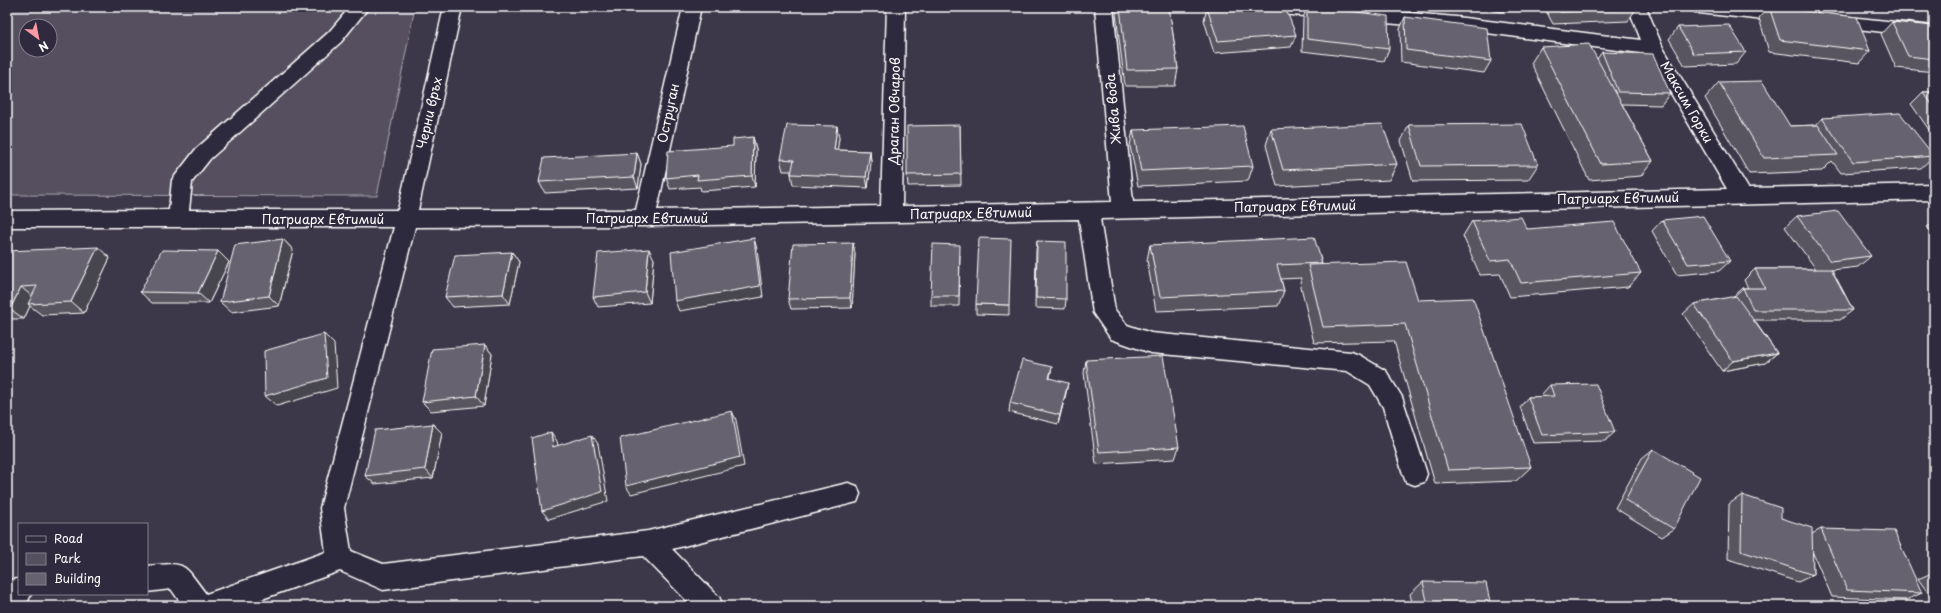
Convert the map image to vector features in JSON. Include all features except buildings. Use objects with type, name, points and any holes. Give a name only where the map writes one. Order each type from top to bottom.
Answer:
[{"type":"street","points":[[178,220],[182,180],[203,154],[335,37],[360,7]]},
{"type":"street","name":"Черни връх","points":[[340,559],[332,508],[406,219],[453,7]]},
{"type":"street","name":"Оструган","points":[[645,218],[692,7]]},
{"type":"street","name":"Драган Овчаров","points":[[891,215],[896,7]]},
{"type":"street","name":"Жива вода","points":[[1104,7],[1123,210]]},
{"type":"street","points":[[1270,7],[1456,23],[1654,48]]},
{"type":"street","name":"Максим Горки","points":[[1637,7],[1654,48],[1741,195]]},
{"type":"street","points":[[1699,7],[1934,32]]},
{"type":"street","name":"Патриарх Евтимий","points":[[7,219],[178,220],[645,218],[891,215],[1741,195],[1934,192]]},
{"type":"street","points":[[1088,211],[1104,313],[1119,332],[1151,343],[1351,362],[1378,378],[1394,404],[1415,474]]},
{"type":"street","points":[[207,606],[340,559],[383,577],[648,544],[848,494]]},
{"type":"street","points":[[648,544],[710,606]]},
{"type":"street","points":[[148,579],[177,576],[199,606]]},
{"type":"street","points":[[7,593],[18,592]]},
{"type":"green space","points":[[7,7],[415,7],[377,196],[7,195]]}]
